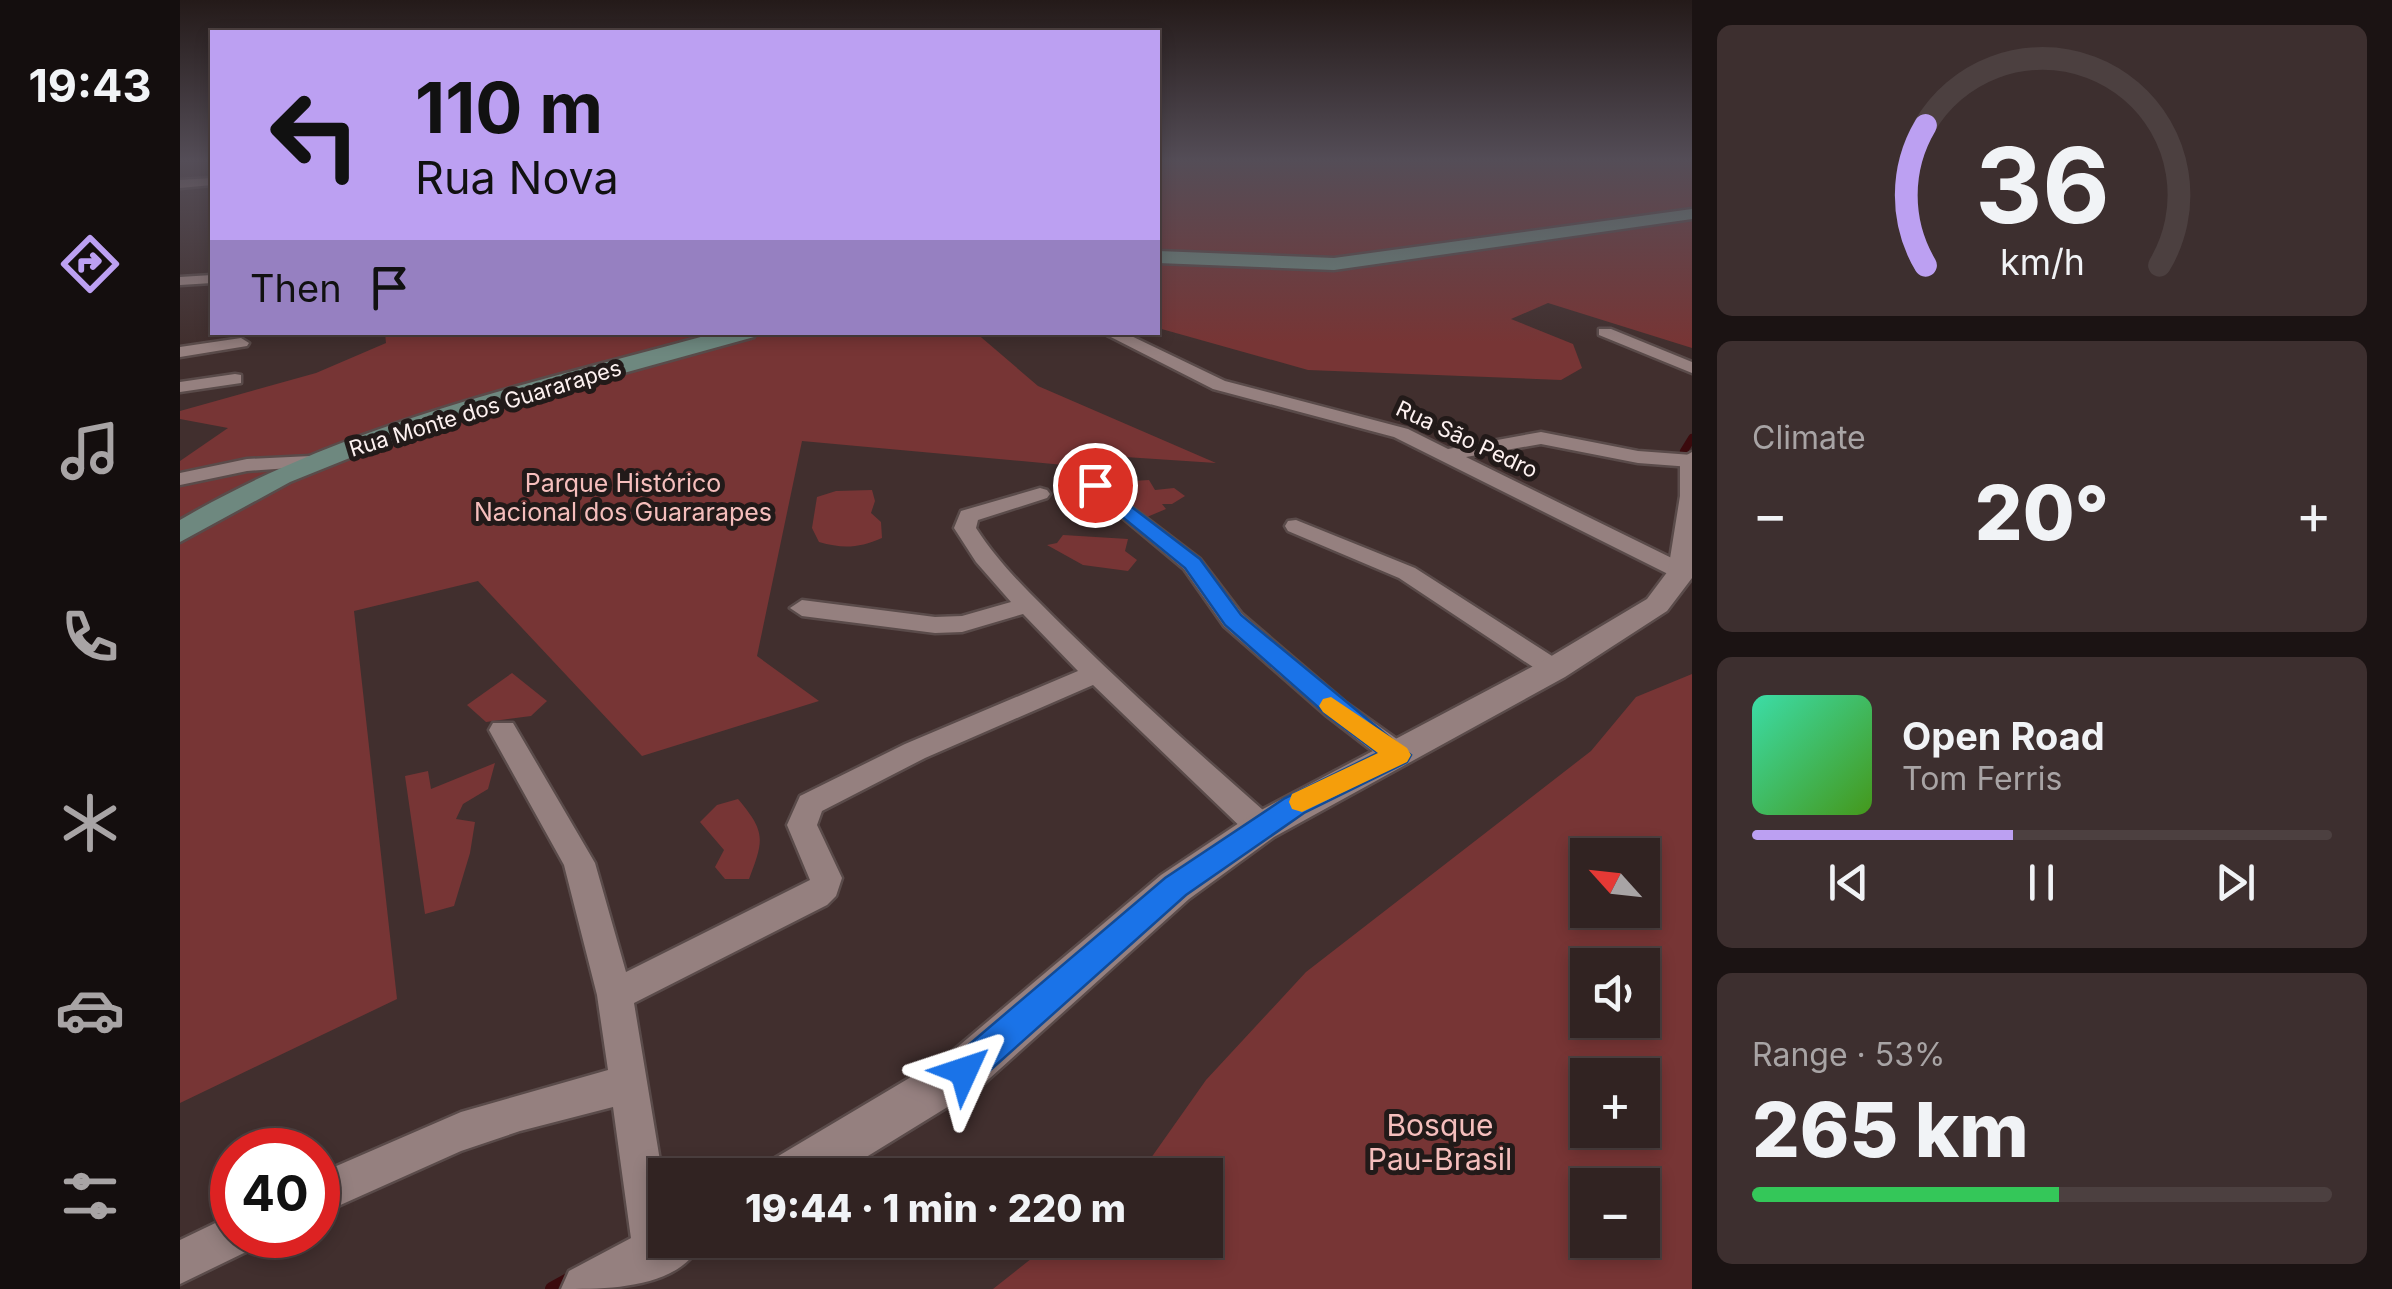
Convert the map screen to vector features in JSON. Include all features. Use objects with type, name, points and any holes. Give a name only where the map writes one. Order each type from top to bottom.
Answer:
[{"type":"main road","points":[[1160,257],[1334,264],[1641,221]]},
{"type":"main road","name":"Rua Monte dos Guararapes","points":[[184,524],[311,462],[441,416],[735,335]]},
{"type":"street","points":[[1604,332],[1692,368]]},
{"type":"street","name":"Rua São Pedro","points":[[1116,335],[1220,384],[1401,433],[1682,572]]},
{"type":"street","points":[[180,352],[241,343]]},
{"type":"street","points":[[180,372],[222,363]]},
{"type":"street","points":[[180,387],[235,379]]},
{"type":"street","points":[[820,1158],[964,1071],[1175,886],[1261,827],[1554,669],[1656,605],[1682,572],[1692,497],[1691,460],[1638,457],[1540,438],[1448,455]]},
{"type":"street","points":[[180,479],[247,465],[311,462]]},
{"type":"street","points":[[1095,485],[1192,564],[1211,594],[1258,643],[1398,755]]},
{"type":"street","points":[[1040,494],[976,512],[966,522],[984,558],[1095,674],[1261,827]]},
{"type":"street","points":[[1296,526],[1407,573],[1554,669]]},
{"type":"street","points":[[802,608],[935,625],[962,624],[1028,605]]},
{"type":"street","points":[[615,994],[816,895],[826,878],[802,825],[810,804],[915,751],[1095,674]]},
{"type":"street","points":[[503,730],[579,863],[615,994],[626,1087],[648,1174]]},
{"type":"street","points":[[340,1184],[436,1138],[500,1116],[607,1088],[626,1087]]},
{"type":"street","points":[[180,1263],[210,1248]]},
{"type":"street","points":[[587,1289],[648,1256]]},
{"type":"green space","points":[[1160,221],[1692,221],[1692,348],[1548,303],[1511,319],[1573,344],[1582,368],[1561,380],[1308,370],[1160,329]]},
{"type":"green space","name":"Parque Histórico Nacional dos Guararapes","points":[[385,335],[978,335],[1038,386],[1216,463],[1095,455],[1064,465],[802,441],[757,656],[819,701],[642,756],[478,581],[354,611],[397,999],[180,1103],[180,461],[228,428],[180,419],[180,411],[316,373],[386,343]]},
{"type":"green space","points":[[1149,480],[1155,490],[1174,488],[1185,496],[1172,504],[1162,504],[1166,509],[1147,517],[1155,527],[1114,491],[1133,481]]},
{"type":"green space","points":[[872,490],[875,501],[871,513],[881,522],[882,538],[851,546],[819,542],[812,528],[817,497],[836,491]]},
{"type":"green space","points":[[1063,535],[1128,539],[1125,551],[1137,560],[1128,571],[1083,565],[1047,545],[1057,543]]},
{"type":"green space","points":[[512,673],[547,701],[531,716],[486,722],[467,705]]},
{"type":"green space","name":"Bosque Pau-Brasil","points":[[1692,674],[1692,1289],[993,1289],[1032,1258],[1223,1258],[1223,1158],[1151,1158],[1206,1080],[1306,972],[1591,751],[1636,697]]},
{"type":"green space","points":[[495,763],[488,789],[463,804],[456,819],[475,822],[454,906],[425,914],[405,776],[428,771],[431,789]]},
{"type":"green space","points":[[738,799],[758,829],[758,855],[749,879],[725,879],[715,867],[724,850],[700,822],[717,805]]},
{"type":"waterway","points":[[1684,451],[1692,438]]},
{"type":"waterway","points":[[552,1289],[572,1278]]},
{"type":"slow traffic","points":[[1302,802],[1398,755],[1331,706]]},
{"type":"route","points":[[964,1071],[1175,886],[1294,806],[1398,755],[1336,709],[1233,620],[1192,564],[1095,485]]}]
